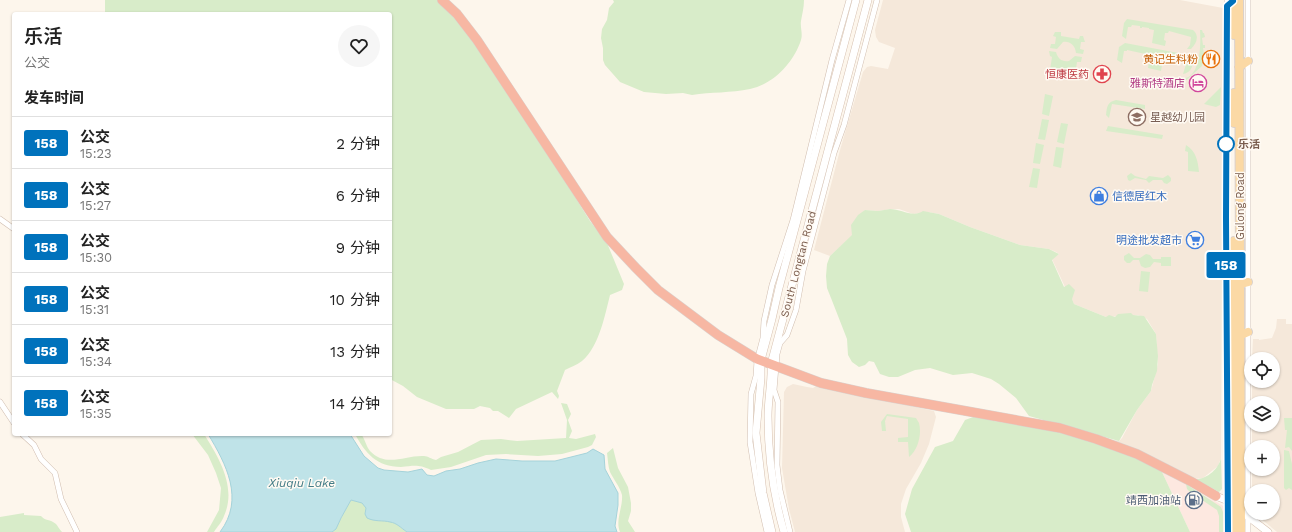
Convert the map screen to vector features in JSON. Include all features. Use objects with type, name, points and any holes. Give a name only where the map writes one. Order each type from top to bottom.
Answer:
[{"type":"highway","points":[[442,0],[457,14],[477,40],[607,237],[636,268],[667,297],[718,335],[759,359],[821,383],[855,391],[1060,428],[1078,433],[1137,454],[1216,496]]},
{"type":"main road","name":"South Longtan Road","points":[[772,532],[761,477],[757,423],[761,378],[759,359],[772,319],[778,288],[856,0]]},
{"type":"main road","name":"South Longtan Road","points":[[784,532],[771,476],[769,408],[774,365],[782,321],[868,0]]},
{"type":"main road","name":"Gulong Road","points":[[1232,1],[1239,67],[1244,153],[1244,333],[1237,406]]},
{"type":"main road","name":"Gulong Road","points":[[1232,1],[1237,406],[1237,512],[1234,532]]},
{"type":"main road","points":[[1239,67],[1248,61]]},
{"type":"main road","points":[[826,155],[834,153]]},
{"type":"main road","points":[[772,319],[782,321]]},
{"type":"main road","points":[[1227,324],[1235,319]]},
{"type":"main road","points":[[758,407],[769,408]]},
{"type":"main road","points":[[749,432],[757,423]]},
{"type":"main road","points":[[1216,496],[1260,532]]},
{"type":"main road","points":[[1237,512],[1268,532]]},
{"type":"main road","name":"Gulong Road","points":[[1237,512],[1241,532]]},
{"type":"street","points":[[767,532],[758,493],[749,432],[751,394],[756,376],[763,338],[764,321],[772,285],[793,220],[849,0]]},
{"type":"street","points":[[790,532],[777,465],[778,402],[774,390],[774,365],[780,342],[787,335],[798,303],[803,271],[877,0]]},
{"type":"street","points":[[1244,153],[1248,61],[1248,0]]},
{"type":"street","points":[[1228,532],[1237,512],[1237,406],[1227,324],[1232,1]]},
{"type":"street","points":[[0,219],[12,228]]},
{"type":"street","points":[[0,402],[12,420]]},
{"type":"street","points":[[24,436],[34,444],[41,459],[55,473],[61,499],[77,532]]},
{"type":"street","points":[[1237,512],[1248,532]]},
{"type":"shaded area","points":[[883,0],[1180,0],[1223,8],[1221,458],[1218,466],[1203,478],[1195,479],[1114,440],[1119,441],[1122,438],[1137,410],[1151,391],[1158,364],[1156,334],[1147,319],[1138,315],[1106,317],[1074,304],[1072,294],[1065,287],[1052,259],[1059,254],[1056,252],[1049,249],[1020,245],[939,214],[928,212],[913,214],[899,209],[878,211],[865,210],[853,229],[853,235],[830,256],[814,250],[840,150],[863,72],[867,67],[871,66],[888,69],[895,48],[879,42],[876,37],[875,30]]},
{"type":"shaded area","points":[[1277,319],[1286,319],[1286,324],[1292,324],[1292,532],[1277,532],[1262,520],[1280,520],[1280,484],[1252,484],[1252,476],[1280,476],[1280,440],[1252,440],[1252,432],[1280,432],[1280,396],[1252,396],[1252,388],[1280,388],[1280,352],[1252,352],[1253,339],[1259,340],[1272,338],[1276,328]]},
{"type":"shaded area","points":[[793,384],[813,388],[818,385],[934,411],[936,417],[929,444],[921,463],[906,489],[901,504],[901,517],[905,532],[795,532],[789,509],[782,468],[784,392],[787,387]]},
{"type":"shaded area","name":"靖西加油站","points":[[1159,469],[1185,482],[1223,506],[1224,532],[1190,532],[1162,472]]},
{"type":"green space","points":[[105,0],[438,0],[469,34],[549,155],[590,221],[607,243],[624,284],[622,290],[610,295],[606,312],[593,348],[582,361],[565,370],[557,391],[559,396],[558,399],[552,392],[516,409],[509,418],[498,411],[493,411],[490,408],[480,406],[474,409],[446,409],[417,397],[403,386],[392,380],[392,12],[105,12]]},
{"type":"green space","points":[[613,0],[804,0],[801,23],[802,38],[798,48],[782,71],[775,77],[759,86],[743,90],[692,95],[683,93],[666,94],[644,92],[620,82],[605,65],[603,60],[601,38],[602,29],[607,20],[609,8],[614,2]]},
{"type":"green space","points":[[1127,19],[1193,30],[1197,36],[1196,41],[1191,49],[1187,49],[1190,45],[1191,37],[1169,31],[1168,33],[1165,33],[1165,46],[1152,43],[1154,30],[1132,25],[1131,27],[1128,27],[1126,39],[1122,36],[1124,23]]},
{"type":"green space","points":[[1200,30],[1202,30],[1205,37],[1202,38],[1203,45],[1205,45],[1205,48],[1203,48],[1205,59],[1203,60],[1202,66],[1183,83],[1179,83],[1180,78],[1187,78],[1196,68],[1200,52]]},
{"type":"green space","points":[[1055,32],[1061,32],[1061,36],[1079,39],[1080,36],[1083,36],[1085,42],[1081,42],[1080,49],[1084,50],[1083,54],[1076,53],[1072,44],[1068,42],[1063,42],[1057,49],[1050,48],[1051,44],[1055,44],[1056,37],[1053,36]]},
{"type":"green space","points":[[1125,43],[1189,55],[1191,56],[1193,65],[1189,72],[1183,74],[1187,61],[1165,56],[1161,57],[1161,71],[1148,68],[1150,55],[1127,50],[1124,51],[1122,63],[1117,60],[1119,47]]},
{"type":"green space","points":[[1049,51],[1056,52],[1059,58],[1064,61],[1069,61],[1075,56],[1082,57],[1081,62],[1077,62],[1075,76],[1078,78],[1075,79],[1067,77],[1068,73],[1063,70],[1058,71],[1056,75],[1048,73],[1047,70],[1050,70],[1052,57],[1050,56]]},
{"type":"green space","points":[[1221,87],[1220,105],[1216,107],[1204,104]]},
{"type":"green space","points":[[1045,94],[1053,96],[1049,116],[1042,114]]},
{"type":"green space","points":[[1116,100],[1145,105],[1145,109],[1112,104],[1109,118],[1106,115],[1108,105]]},
{"type":"green space","points":[[1042,119],[1049,120],[1045,140],[1038,139]]},
{"type":"green space","points":[[1061,123],[1068,124],[1064,144],[1057,142]]},
{"type":"green space","points":[[1108,126],[1163,135],[1162,139],[1106,131]]},
{"type":"green space","points":[[1036,143],[1044,145],[1040,164],[1033,163]]},
{"type":"green space","points":[[1186,145],[1192,150],[1196,157],[1199,172],[1188,171],[1188,152],[1185,151]]},
{"type":"green space","points":[[1056,147],[1064,148],[1061,168],[1053,166]]},
{"type":"green space","points":[[1033,168],[1040,169],[1037,188],[1029,187]]},
{"type":"green space","points":[[1131,173],[1135,176],[1146,179],[1149,176],[1163,178],[1168,175],[1171,178],[1171,181],[1167,184],[1162,180],[1153,180],[1149,183],[1146,180],[1135,178],[1130,181],[1128,180],[1127,176]]},
{"type":"green space","points":[[890,209],[915,214],[923,211],[939,214],[1020,245],[1049,249],[1059,254],[1052,260],[1064,287],[1069,284],[1075,290],[1072,299],[1074,304],[1106,317],[1109,315],[1115,317],[1118,314],[1131,313],[1133,315],[1144,316],[1156,334],[1158,356],[1157,371],[1151,391],[1137,410],[1119,441],[1029,416],[1016,398],[999,384],[991,379],[972,373],[953,375],[930,368],[915,370],[898,377],[889,377],[880,374],[874,362],[869,361],[865,365],[859,367],[852,362],[848,355],[847,339],[827,288],[827,264],[830,256],[852,235],[851,225],[858,215],[865,210],[878,211]]},
{"type":"green space","points":[[1129,253],[1134,258],[1140,258],[1146,254],[1150,255],[1153,259],[1171,257],[1171,266],[1161,266],[1161,263],[1154,262],[1150,267],[1145,268],[1141,266],[1139,260],[1133,260],[1130,263],[1127,263],[1124,260],[1124,256]]},
{"type":"green space","points":[[1141,271],[1150,272],[1148,292],[1139,291]]},
{"type":"green space","points":[[561,403],[567,404],[571,414],[568,420],[572,431],[569,438],[576,439],[595,434],[596,437],[592,445],[562,454],[538,456],[506,454],[486,455],[451,467],[431,470],[419,466],[401,467],[385,465],[373,458],[368,453],[356,436],[362,436],[370,451],[383,459],[396,460],[417,456],[427,456],[436,460],[458,452],[481,440],[501,439],[517,441],[566,438],[567,420]]},
{"type":"green space","points":[[887,414],[916,418],[919,423],[920,432],[917,446],[909,457],[908,442],[898,442],[898,438],[908,437],[908,419],[887,416],[885,421],[886,431],[882,431],[881,422]]},
{"type":"green space","points":[[976,416],[994,421],[1059,431],[1113,449],[1150,464],[1162,472],[1190,532],[911,532],[905,514],[912,489],[935,447],[953,441],[965,420]]},
{"type":"green space","points":[[1284,418],[1292,418],[1292,451],[1289,447],[1285,448],[1287,430],[1285,430]]},
{"type":"green space","points":[[194,436],[205,436],[220,463],[227,484],[227,505],[223,518],[214,532],[207,532],[219,510],[221,488],[208,455]]},
{"type":"green space","points":[[613,448],[618,468],[628,487],[631,511],[628,521],[635,532],[620,532],[618,523],[622,495],[610,472],[607,453]]},
{"type":"green space","points":[[1284,450],[1289,451],[1292,464],[1292,490],[1289,488],[1286,490],[1284,488]]},
{"type":"green space","points":[[1221,458],[1222,489],[1219,492],[1195,479],[1204,478],[1212,473],[1218,466]]},
{"type":"green space","points":[[1186,484],[1221,507],[1223,512],[1223,532],[1219,532],[1219,516],[1217,510],[1190,492],[1187,489]]},
{"type":"green space","points":[[351,500],[363,503],[366,508],[365,514],[372,519],[390,521],[397,524],[407,532],[332,532],[337,526]]},
{"type":"green space","points":[[24,513],[24,515],[41,516],[44,519],[52,521],[62,532],[0,532],[0,517]]},
{"type":"water","name":"Xiuqiu Lake","points":[[209,436],[351,436],[364,456],[378,468],[408,472],[422,469],[427,475],[434,476],[446,471],[460,469],[496,459],[555,461],[587,453],[593,449],[604,455],[605,469],[618,493],[615,526],[617,532],[407,532],[397,525],[387,521],[367,518],[365,514],[366,508],[362,503],[351,500],[336,529],[332,532],[220,532],[227,520],[231,507],[232,494],[230,482],[221,457]]},
{"type":"bus line","name":"158","points":[[1228,532],[1226,474],[1227,6],[1233,1]]},
{"type":"place","name":"黄记生料粉","points":[[1211,59]]},
{"type":"place","name":"恒康医药","points":[[1102,74]]},
{"type":"place","name":"雅斯特酒店","points":[[1198,83]]},
{"type":"place","name":"星越幼儿园","points":[[1137,117]]},
{"type":"place","name":"乐活","points":[[1226,144]]},
{"type":"place","name":"信德居红木","points":[[1099,196]]},
{"type":"place","name":"明途批发超市","points":[[1195,240]]},
{"type":"place","name":"靖西加油站","points":[[1194,500]]}]
